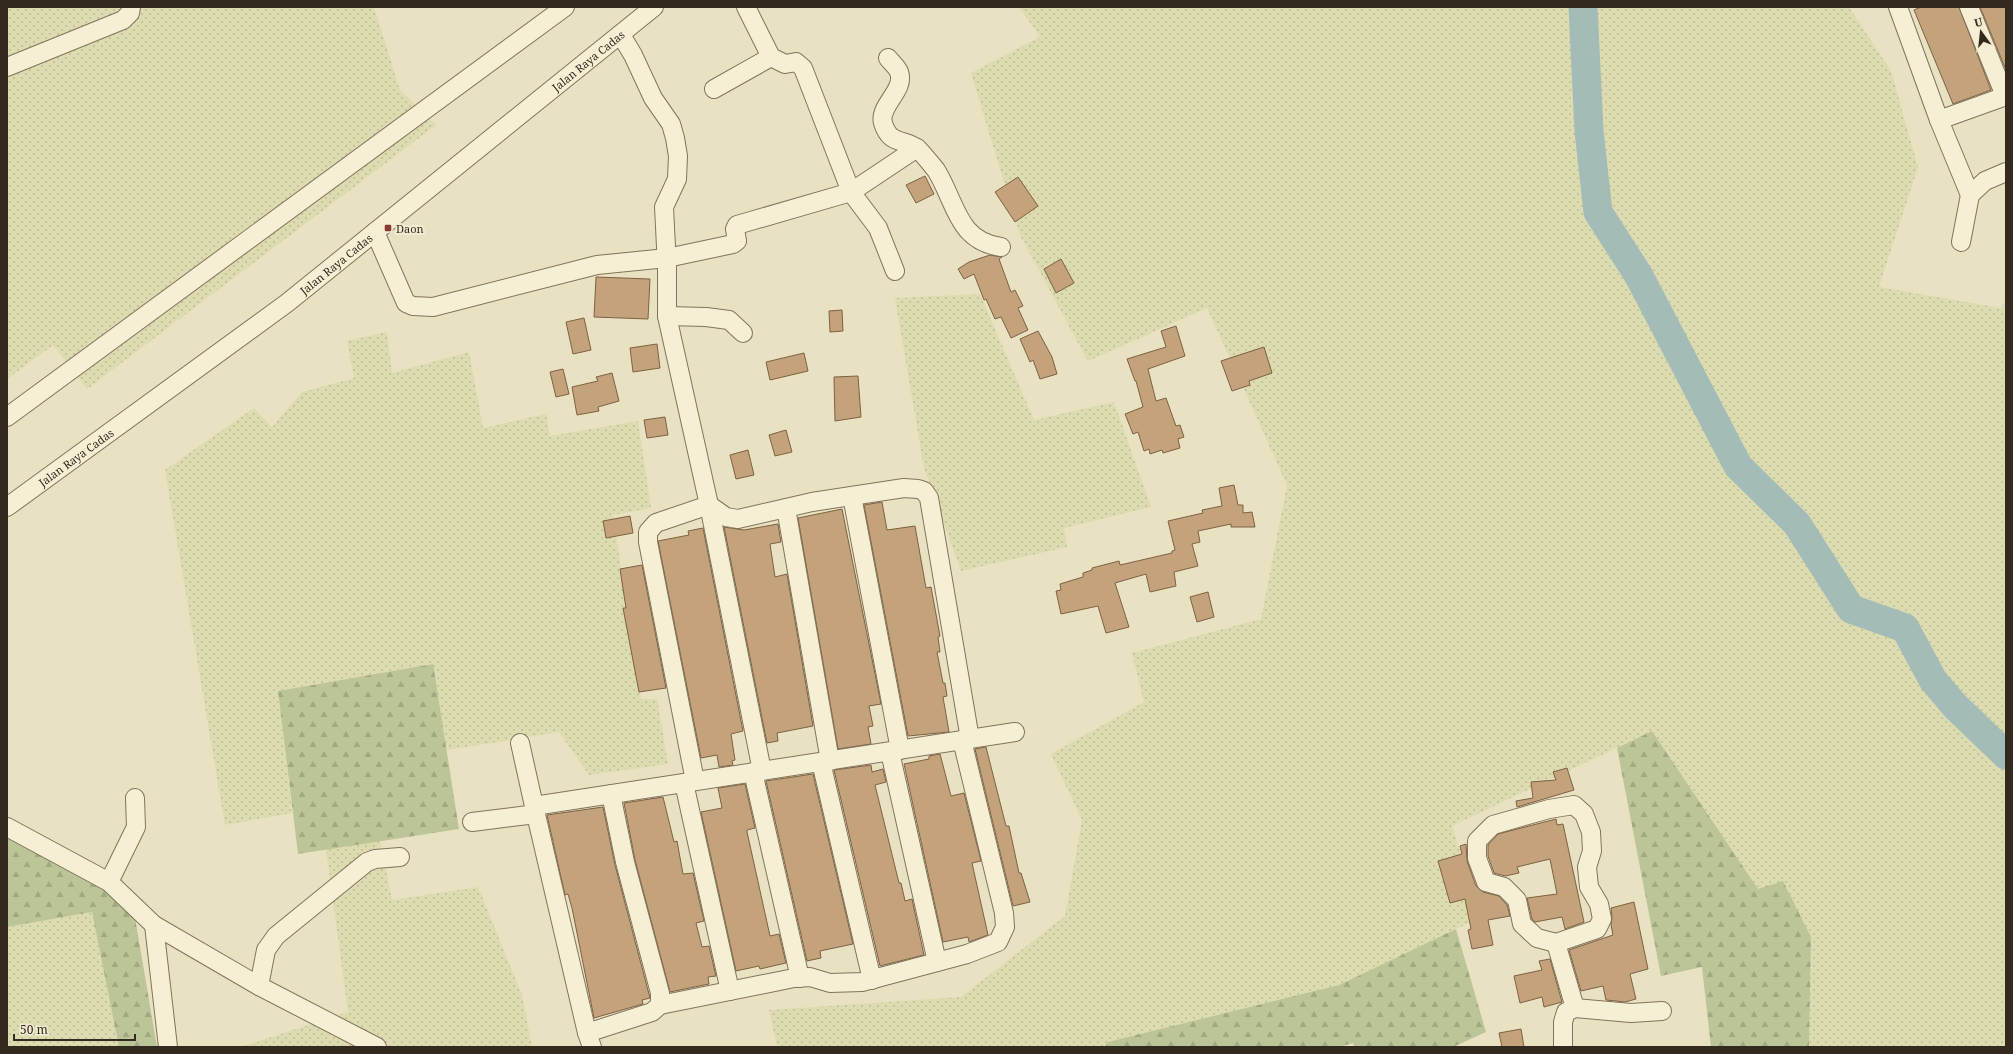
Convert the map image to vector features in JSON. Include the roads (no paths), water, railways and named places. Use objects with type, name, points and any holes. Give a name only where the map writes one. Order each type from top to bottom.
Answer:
[{"type":"street","points":[[8,64],[123,20],[130,13],[131,7]]},
{"type":"street","points":[[7,417],[565,7]]},
{"type":"street","name":"Jalan Raya Cadas","points":[[7,507],[288,302],[654,7]]},
{"type":"street","points":[[746,7],[771,57],[785,64],[796,62],[803,68],[851,192],[878,228],[895,271]]},
{"type":"street","points":[[1898,7],[1939,120],[1970,195],[1961,242]]},
{"type":"street","points":[[1939,120],[2005,96],[1969,7]]},
{"type":"street","points":[[621,35],[633,55],[653,98],[671,124],[675,138],[678,156],[676,179],[664,207],[667,258],[667,316],[708,505],[758,772],[800,978]]},
{"type":"street","points":[[714,89],[771,57]]},
{"type":"street","points":[[888,58],[899,72],[900,79],[886,108],[883,121],[892,138],[917,148],[936,170],[966,228],[977,240],[1001,247]]},
{"type":"street","points":[[376,232],[400,293],[406,303],[413,306],[433,307],[597,265],[667,258],[733,244],[737,241],[735,228],[741,224],[851,192],[917,148]]},
{"type":"street","points":[[1970,195],[1985,181],[2006,172]]},
{"type":"street","points":[[667,316],[706,317],[729,320],[743,333]]},
{"type":"street","points":[[520,743],[589,1040],[652,1012],[660,1005],[800,978],[810,977],[830,983],[862,982],[967,954],[998,942],[1005,927],[1004,912],[966,740],[929,498],[924,491],[918,488],[904,488],[786,508],[738,519],[726,517],[708,505]]},
{"type":"street","points":[[852,496],[895,751],[937,962]]},
{"type":"street","points":[[708,505],[656,523],[648,532],[648,542],[690,782],[730,991]]},
{"type":"street","points":[[786,508],[826,761],[872,980]]},
{"type":"street","points":[[472,822],[611,794],[1015,732]]},
{"type":"street","points":[[611,794],[625,862],[660,993],[660,1005]]},
{"type":"street","points":[[109,882],[136,827],[135,798]]},
{"type":"street","points":[[1574,806],[1584,814],[1591,832],[1592,851],[1587,867],[1588,881],[1589,887],[1599,904],[1602,919],[1597,930],[1556,943],[1537,938],[1522,924],[1518,900],[1504,887],[1486,882],[1477,858],[1477,841],[1494,825],[1549,810],[1574,806]]},
{"type":"street","points":[[7,827],[109,882],[154,925],[259,986],[377,1047]]},
{"type":"street","points":[[259,986],[266,950],[276,936],[367,862],[375,859],[400,857]]},
{"type":"street","points":[[154,925],[168,1047]]},
{"type":"street","points":[[1556,943],[1576,1008]]},
{"type":"street","points":[[1563,1047],[1563,1022],[1566,1012],[1576,1008],[1631,1013],[1662,1012]]},
{"type":"waterway","points":[[1583,7],[1589,131],[1598,212],[1639,276],[1738,466],[1797,524],[1851,609],[1905,628],[1933,680],[1955,706],[2006,755]]},
{"type":"place","name":"Daon","points":[[388,228]]}]
